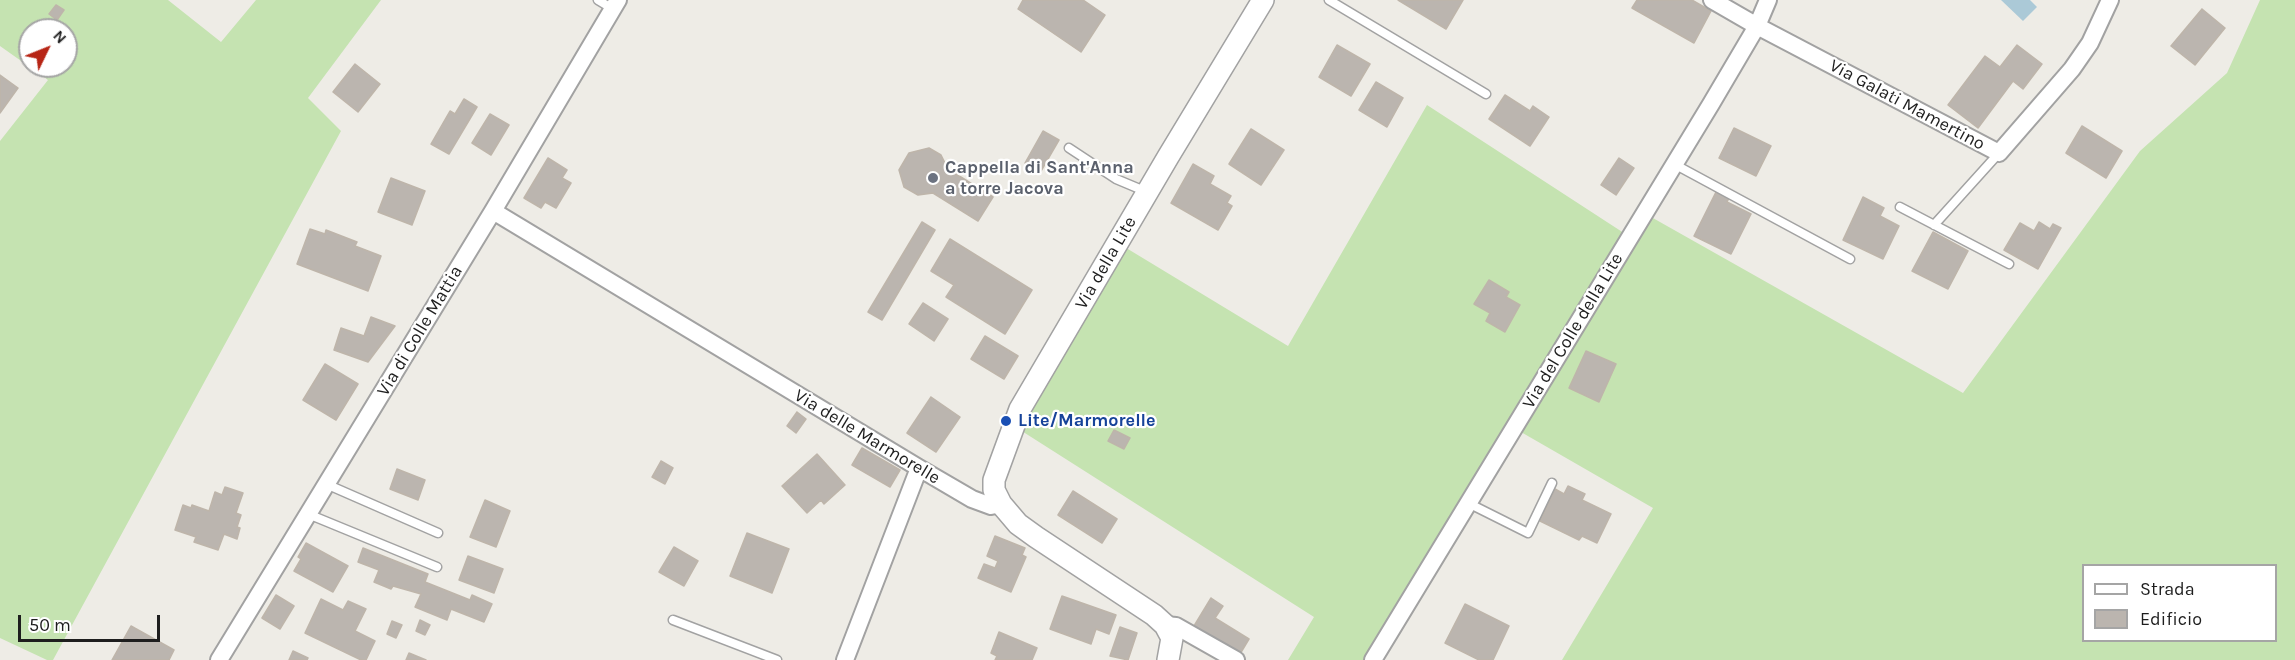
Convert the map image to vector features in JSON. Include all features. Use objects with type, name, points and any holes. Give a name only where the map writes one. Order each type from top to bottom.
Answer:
[{"type":"street","name":"Via della Lite","points":[[1000,504],[994,490],[994,480],[1020,409],[1263,0]]},
{"type":"street","name":"Via Galati Mamertino","points":[[1712,0],[1999,153],[2072,69],[2090,43],[2110,0]]},
{"type":"street","name":"Via del Colle della Lite","points":[[1372,660],[1757,26],[1768,0]]},
{"type":"street","name":"Via di Colle Mattia","points":[[219,660],[493,211],[616,4]]},
{"type":"street","name":"Via delle Marmorelle","points":[[493,211],[972,499],[991,506],[1000,504]]},
{"type":"street","points":[[845,660],[919,468]]},
{"type":"street","points":[[1000,504],[1018,524],[1154,615],[1165,625],[1172,638],[1168,660]]},
{"type":"street","points":[[1165,625],[1176,626],[1236,660]]},
{"type":"lane","points":[[598,0],[616,4]]},
{"type":"lane","points":[[1329,0],[1486,94]]},
{"type":"lane","points":[[1069,148],[1116,179],[1147,193]]},
{"type":"lane","points":[[1935,225],[1999,153]]},
{"type":"lane","points":[[1674,164],[1850,259]]},
{"type":"lane","points":[[1900,207],[2008,264]]},
{"type":"lane","points":[[1468,504],[1528,533],[1552,483]]},
{"type":"lane","points":[[326,484],[438,533]]},
{"type":"lane","points":[[308,514],[437,567]]},
{"type":"lane","points":[[673,620],[777,660]]},
{"type":"green space","points":[[0,0],[168,0],[221,42],[256,0],[381,0],[308,98],[341,131],[53,660],[47,660],[0,638],[0,141],[48,80],[45,78],[78,78],[78,18],[18,18],[18,59],[0,46]]},
{"type":"green space","points":[[2260,0],[2295,0],[2295,660],[1562,660],[1653,508],[1514,428],[1372,660],[1288,660],[1314,617],[1006,421],[1118,243],[1288,346],[1427,105],[1630,237],[1644,213],[1963,393],[2140,151],[2227,73]]},
{"type":"water","points":[[2001,0],[2030,0],[2037,7],[2023,21]]},
{"type":"building","points":[[1023,0],[1083,0],[1105,15],[1081,52],[1018,9]]},
{"type":"building","points":[[1398,0],[1463,0],[1446,29]]},
{"type":"building","points":[[1637,0],[1692,0],[1711,11],[1694,43],[1632,8]]},
{"type":"building","points":[[56,5],[64,10],[58,18],[49,14]]},
{"type":"building","points":[[2202,9],[2225,28],[2195,65],[2171,46]]},
{"type":"building","points":[[1337,45],[1370,64],[1351,96],[1319,77]]},
{"type":"building","points":[[2017,45],[2042,64],[2023,89],[2013,81],[1978,128],[1948,105],[1985,56],[2000,67]]},
{"type":"building","points":[[355,64],[380,84],[358,112],[333,92]]},
{"type":"building","points":[[0,75],[18,88],[0,113]]},
{"type":"building","points":[[1376,82],[1403,98],[1387,127],[1359,110]]},
{"type":"building","points":[[1505,95],[1530,111],[1533,106],[1549,117],[1530,146],[1489,119]]},
{"type":"building","points":[[464,99],[477,107],[449,154],[431,144],[450,111],[455,114]]},
{"type":"building","points":[[490,114],[509,125],[491,155],[472,143]]},
{"type":"building","points":[[2082,126],[2122,151],[2106,178],[2066,153]]},
{"type":"building","points":[[1734,128],[1771,146],[1756,176],[1719,158]]},
{"type":"building","points":[[1251,129],[1284,150],[1261,185],[1229,164]]},
{"type":"building","points":[[1043,131],[1059,140],[1041,171],[1025,163]]},
{"type":"building","name":"Cappella di Sant'Anna a torre Jacova","points":[[929,148],[941,155],[948,169],[993,197],[978,221],[933,193],[918,195],[904,187],[899,170],[909,153]]},
{"type":"building","points":[[548,158],[567,170],[562,178],[571,183],[556,208],[545,202],[541,208],[524,198]]},
{"type":"building","points":[[1619,158],[1634,168],[1616,195],[1601,185]]},
{"type":"building","points":[[1193,164],[1214,176],[1210,184],[1231,196],[1227,203],[1232,206],[1218,230],[1171,203]]},
{"type":"building","points":[[391,178],[425,191],[412,225],[378,212]]},
{"type":"building","points":[[1716,192],[1729,198],[1727,202],[1751,214],[1731,254],[1694,236]]},
{"type":"building","points":[[1863,197],[1884,208],[1880,216],[1899,226],[1883,259],[1843,240]]},
{"type":"building","points":[[922,222],[935,230],[882,320],[868,312]]},
{"type":"building","points":[[2039,222],[2050,229],[2053,224],[2061,228],[2038,269],[2004,250],[2020,223],[2034,231]]},
{"type":"building","points":[[310,229],[325,234],[326,230],[357,242],[355,246],[381,256],[368,291],[297,264]]},
{"type":"building","points":[[1933,232],[1968,251],[1948,289],[1912,271]]},
{"type":"building","points":[[950,239],[1032,290],[1005,334],[946,297],[954,285],[931,271]]},
{"type":"building","points":[[1489,280],[1509,292],[1506,297],[1520,305],[1505,332],[1486,321],[1490,313],[1474,304]]},
{"type":"building","points":[[923,303],[948,319],[934,341],[909,324]]},
{"type":"building","points":[[371,317],[395,326],[368,362],[334,350],[341,328],[364,336]]},
{"type":"building","points":[[985,336],[1018,356],[1004,379],[971,359]]},
{"type":"building","points":[[1586,351],[1616,364],[1599,402],[1569,388]]},
{"type":"building","points":[[325,364],[358,384],[336,420],[303,400]]},
{"type":"building","points":[[931,397],[960,417],[936,452],[907,433]]},
{"type":"building","points":[[797,412],[806,419],[796,433],[787,426]]},
{"type":"building","points":[[1114,430],[1130,438],[1124,449],[1108,441]]},
{"type":"building","points":[[862,448],[900,470],[890,487],[852,465]]},
{"type":"building","points":[[817,454],[845,485],[824,504],[821,500],[807,513],[782,486]]},
{"type":"building","points":[[661,461],[673,468],[665,484],[652,477]]},
{"type":"building","points":[[397,469],[425,480],[418,500],[390,489]]},
{"type":"building","points":[[1568,486],[1585,494],[1582,500],[1611,514],[1597,543],[1582,536],[1579,540],[1540,521],[1555,489],[1564,494]]},
{"type":"building","points":[[225,487],[243,493],[236,513],[241,515],[237,527],[240,528],[237,539],[224,534],[218,550],[194,542],[196,537],[175,530],[183,505],[191,508],[192,505],[209,511],[215,492],[222,495]]},
{"type":"building","points":[[1073,491],[1117,519],[1102,543],[1058,515]]},
{"type":"building","points":[[485,500],[510,511],[496,547],[470,537]]},
{"type":"building","points":[[747,533],[789,549],[772,593],[730,576]]},
{"type":"building","points":[[995,536],[1025,548],[1022,555],[1026,557],[1011,592],[978,578],[984,564],[995,568],[998,561],[987,556]]},
{"type":"building","points":[[306,543],[348,566],[333,592],[294,571],[301,559],[298,557]]},
{"type":"building","points":[[674,547],[698,561],[684,586],[659,572]]},
{"type":"building","points":[[363,548],[428,574],[425,582],[470,600],[472,595],[492,604],[484,622],[451,609],[447,620],[415,607],[421,594],[393,586],[391,589],[374,582],[379,570],[358,562]]},
{"type":"building","points":[[468,556],[503,569],[494,593],[459,580]]},
{"type":"building","points":[[276,595],[294,606],[280,629],[262,618]]},
{"type":"building","points":[[1062,596],[1116,615],[1109,634],[1096,629],[1091,644],[1050,629]]},
{"type":"building","points":[[1211,598],[1223,606],[1215,618],[1249,639],[1240,654],[1194,626]]},
{"type":"building","points":[[321,599],[343,610],[348,601],[366,609],[355,631],[375,641],[366,660],[361,660],[305,633]]},
{"type":"building","points":[[1465,604],[1509,626],[1493,660],[1479,660],[1445,643]]},
{"type":"building","points":[[420,620],[430,625],[425,635],[416,631]]},
{"type":"building","points":[[392,621],[402,625],[396,638],[387,634]]},
{"type":"building","points":[[131,626],[174,650],[169,660],[112,660]]},
{"type":"building","points":[[1120,627],[1137,633],[1128,660],[1110,656]]},
{"type":"building","points":[[999,632],[1037,648],[1032,660],[995,660],[997,656],[991,653]]},
{"type":"building","points":[[293,651],[308,658],[307,660],[289,660]]},
{"type":"building","points":[[409,653],[426,660],[406,660]]},
{"type":"place","name":"Cappella di Sant'Anna a torre Jacova","points":[[933,178]]},
{"type":"place","name":"Lite/Marmorelle","points":[[1006,421]]}]
